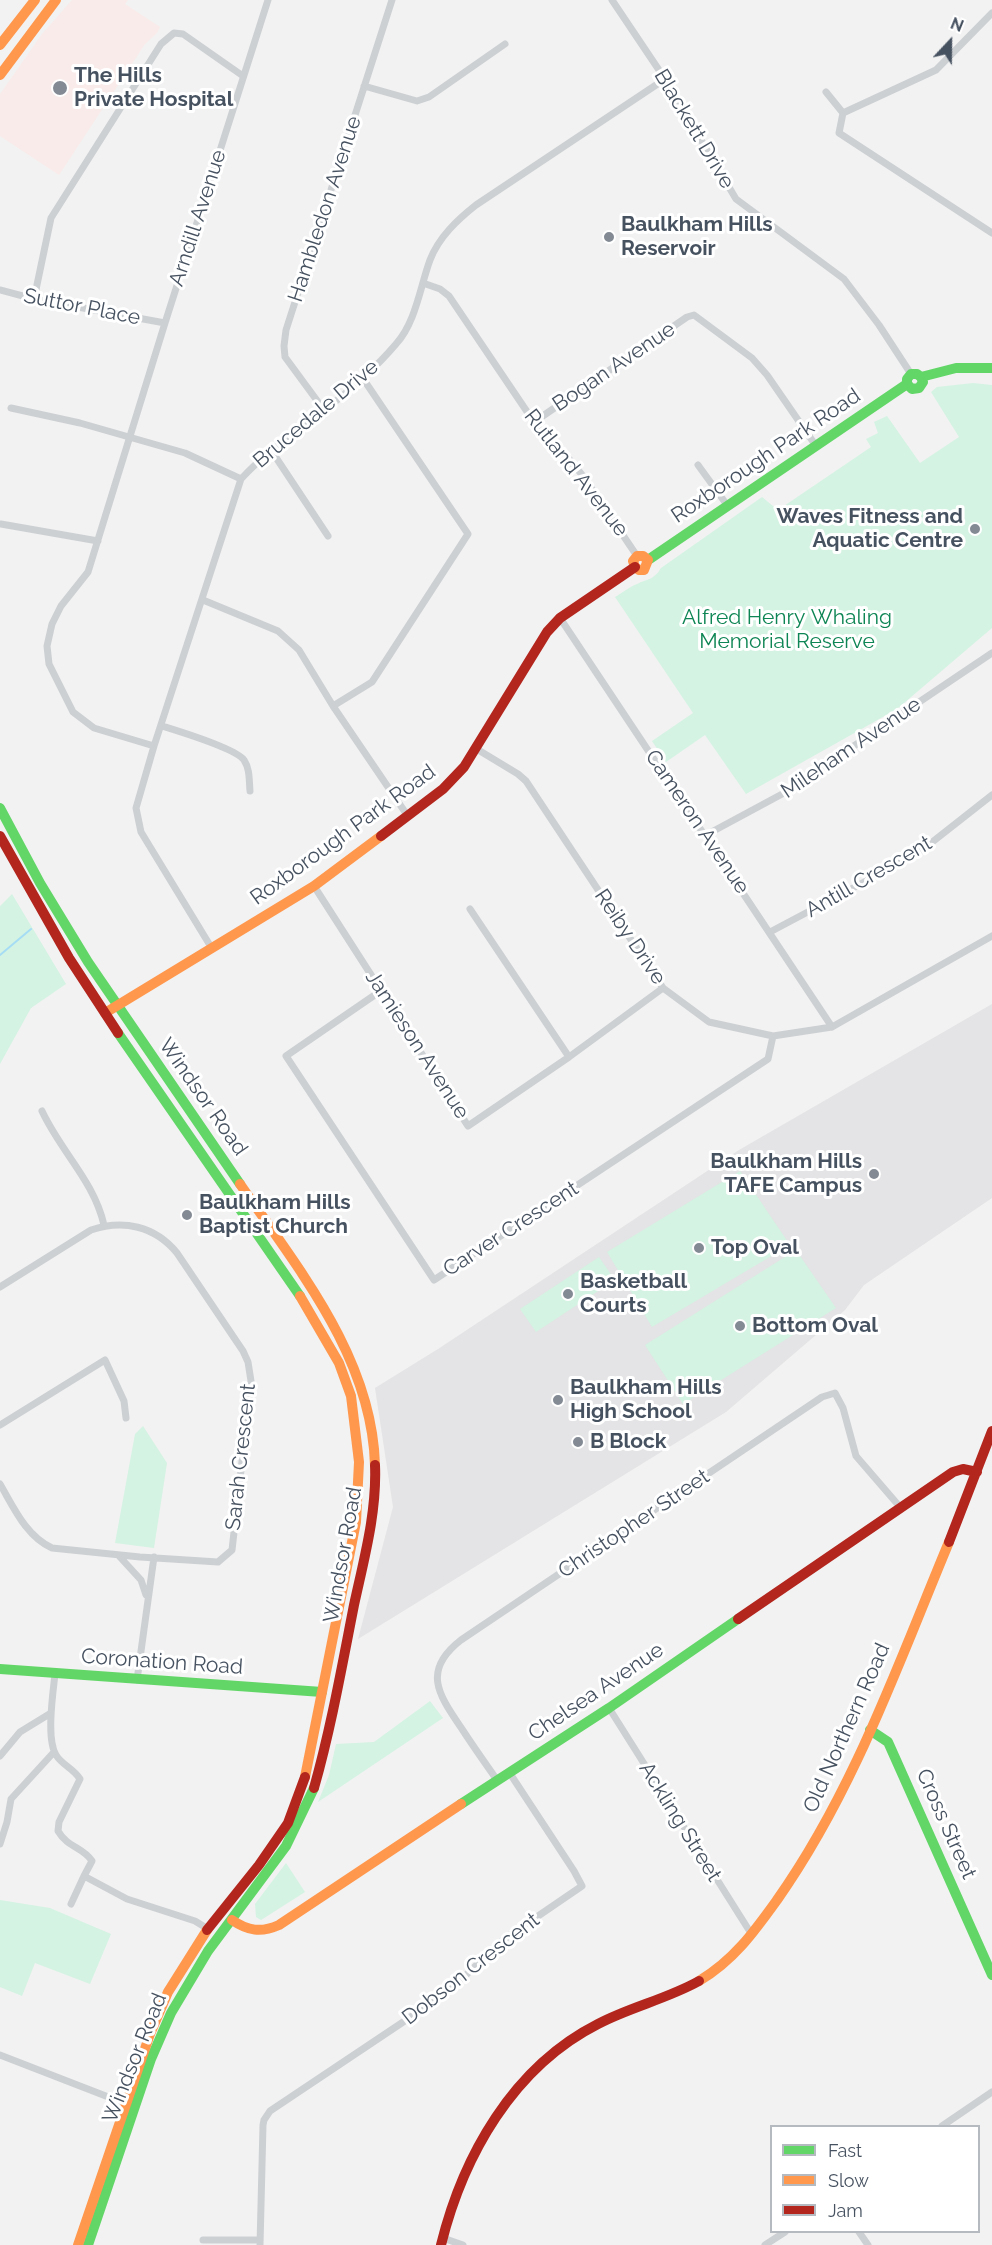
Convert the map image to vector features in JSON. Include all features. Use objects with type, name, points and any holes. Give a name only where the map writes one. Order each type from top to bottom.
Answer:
[{"type":"main road","points":[[0,45],[35,0]]},
{"type":"main road","points":[[0,75],[56,0]]},
{"type":"main road","name":"Roxborough Park Road","points":[[105,1013],[314,886],[386,834],[457,777],[540,639],[560,618],[640,561],[728,505],[913,378],[960,366],[992,368]]},
{"type":"main road","name":"Windsor Road","points":[[0,808],[40,883],[117,1006],[308,1283],[340,1337],[358,1377],[368,1410],[375,1454],[376,1487],[370,1527],[323,1757],[305,1809],[276,1862],[193,1974],[171,2013],[130,2106],[78,2245]]},
{"type":"main road","name":"Windsor Road","points":[[0,836],[47,921],[105,1013],[307,1306],[339,1363],[351,1396],[359,1462],[357,1522],[308,1768],[294,1810],[270,1850],[208,1929],[168,1992],[150,2034],[88,2245]]},
{"type":"main road","name":"Old Northern Road","points":[[442,2241],[459,2191],[486,2131],[516,2086],[532,2069],[571,2038],[597,2024],[713,1973],[740,1950],[787,1886],[834,1809],[870,1730],[992,1431]]},
{"type":"main road","name":"Chelsea Avenue","points":[[222,1912],[245,1928],[259,1932],[279,1925],[609,1708],[953,1472],[963,1469],[977,1472]]},
{"type":"main road","name":"Coronation Road","points":[[0,1670],[336,1694]]},
{"type":"main road","name":"Cross Street","points":[[870,1730],[888,1742],[992,1975]]},
{"type":"street","name":"Arndill Avenue","points":[[154,746],[94,728],[73,712],[49,664],[47,646],[52,624],[61,606],[88,572],[268,0]]},
{"type":"street","name":"Hambledon Avenue","points":[[324,410],[285,357],[285,338],[392,0]]},
{"type":"street","name":"Blackett Drive","points":[[612,0],[665,79],[736,199],[844,279],[879,325],[913,378]]},
{"type":"street","points":[[843,113],[936,70],[992,13]]},
{"type":"street","points":[[34,299],[51,218],[161,44],[174,33],[183,34],[243,76]]},
{"type":"street","points":[[364,86],[417,101],[429,97],[505,44]]},
{"type":"street","name":"Brucedale Drive","points":[[211,947],[153,853],[138,823],[136,808],[241,479],[271,450],[324,410],[362,377],[398,342],[408,327],[430,258],[440,241],[459,219],[665,79]]},
{"type":"street","points":[[826,92],[843,113]]},
{"type":"street","points":[[843,113],[839,133],[992,233]]},
{"type":"street","name":"Rutland Avenue","points":[[423,283],[440,289],[449,296],[534,422],[583,476],[640,561]]},
{"type":"street","name":"Suttor Place","points":[[0,290],[34,299],[165,323]]},
{"type":"street","name":"Bogan Avenue","points":[[534,422],[687,317],[694,315],[752,358],[767,375],[816,446]]},
{"type":"street","points":[[333,706],[372,682],[468,534],[362,377]]},
{"type":"street","points":[[11,408],[130,436],[185,453],[241,479]]},
{"type":"street","points":[[271,450],[328,536]]},
{"type":"street","points":[[698,465],[728,505]]},
{"type":"street","points":[[1,524],[98,541]]},
{"type":"street","points":[[203,600],[278,631],[299,650],[333,706],[407,815]]},
{"type":"street","name":"Cameron Avenue","points":[[560,618],[771,932],[832,1027]]},
{"type":"street","name":"Mileham Avenue","points":[[706,836],[784,793],[992,653]]},
{"type":"street","points":[[162,726],[226,749],[243,758],[249,771],[250,791]]},
{"type":"street","name":"Reiby Drive","points":[[475,748],[518,774],[526,782],[663,988],[709,1022],[773,1035],[832,1027],[992,936]]},
{"type":"street","name":"Antill Crescent","points":[[771,932],[917,854],[992,795]]},
{"type":"street","name":"Jamieson Avenue","points":[[314,886],[468,1126],[569,1057],[663,988]]},
{"type":"street","points":[[470,909],[569,1057]]},
{"type":"street","name":"Carver Crescent","points":[[382,990],[286,1056],[434,1280],[768,1059],[773,1035]]},
{"type":"street","points":[[42,1111],[51,1130],[94,1193],[104,1226]]},
{"type":"street","name":"Sarah Crescent","points":[[0,1287],[91,1230],[122,1224],[134,1226],[159,1236],[169,1243],[243,1352],[250,1371],[232,1550],[218,1562],[52,1548],[40,1543],[23,1523],[0,1484]]},
{"type":"street","points":[[0,1425],[105,1360],[124,1401],[126,1418]]},
{"type":"street","name":"Christopher Street","points":[[497,1780],[439,1694],[439,1666],[450,1648],[461,1640],[822,1397],[835,1393],[843,1408],[856,1456],[900,1507]]},
{"type":"street","points":[[118,1555],[141,1580],[147,1597]]},
{"type":"street","points":[[137,1680],[154,1557]]},
{"type":"street","points":[[55,1674],[50,1733],[54,1752],[60,1760],[75,1771],[80,1779],[59,1822],[58,1831],[63,1841],[88,1855],[92,1861],[70,1904]]},
{"type":"street","name":"Ackling Street","points":[[609,1708],[752,1935]]},
{"type":"street","points":[[0,1756],[20,1732],[51,1713]]},
{"type":"street","points":[[0,1844],[11,1799],[54,1752]]},
{"type":"street","name":"Dobson Crescent","points":[[260,2242],[263,2125],[270,2111],[448,1992],[503,1940],[582,1886],[509,1772]]},
{"type":"street","points":[[84,1876],[127,1899],[195,1921],[208,1929]]},
{"type":"street","points":[[0,2055],[130,2106]]},
{"type":"street","points":[[945,2125],[992,2092]]},
{"type":"street","points":[[765,2245],[783,2233]]},
{"type":"street","points":[[203,2240],[260,2242]]},
{"type":"street","points":[[442,2241],[463,2245]]},
{"type":"shaded area","name":"The Hills Private Hospital","points":[[72,0],[128,0],[125,4],[160,27],[145,44],[59,175],[0,136],[0,94],[42,34]]},
{"type":"shaded area","name":"Baulkham Hills High School","points":[[992,1004],[992,1198],[864,1285],[845,1310],[726,1412],[358,1639],[393,1507],[375,1388],[438,1349],[739,1150]]},
{"type":"green space","name":"Alfred Henry Whaling Memorial Reserve","points":[[973,383],[992,385],[992,628],[897,709],[746,794],[705,735],[666,762],[652,741],[693,713],[615,597],[653,577],[661,568],[762,497],[773,506],[781,508],[871,447],[866,439],[878,433],[874,422],[887,416],[920,463],[959,437],[931,392],[937,387]]},
{"type":"green space","points":[[12,894],[66,984],[31,1008],[0,1064],[0,906]]},
{"type":"green space","name":"Top Oval","points":[[740,1171],[790,1245],[652,1327],[607,1252]]},
{"type":"green space","name":"Bottom Oval","points":[[796,1250],[836,1308],[683,1404],[645,1345]]},
{"type":"green space","name":"Basketball Courts","points":[[599,1257],[615,1280],[536,1332],[520,1309]]},
{"type":"green space","points":[[143,1426],[167,1463],[154,1548],[115,1543],[135,1434]]},
{"type":"green space","points":[[430,1701],[443,1718],[318,1802],[329,1775],[336,1744],[374,1742]]},
{"type":"green space","points":[[286,1863],[305,1892],[261,1920],[256,1917],[255,1904]]},
{"type":"green space","points":[[0,1900],[50,1908],[111,1934],[90,1984],[35,1963],[22,1996],[0,1987]]},
{"type":"waterway","points":[[0,955],[31,929]]},
{"type":"traffic: fast","points":[[921,377],[956,368],[992,368]]},
{"type":"traffic: fast","points":[[907,384],[907,379],[911,374],[921,377]]},
{"type":"traffic: fast","points":[[907,384],[912,389],[919,388],[923,382],[921,377]]},
{"type":"traffic: fast","points":[[648,560],[907,384]]},
{"type":"traffic: fast","points":[[0,808],[40,883],[88,962],[240,1184]]},
{"type":"traffic: fast","points":[[118,1033],[300,1296]]},
{"type":"traffic: fast","points":[[461,1804],[609,1708],[738,1619]]},
{"type":"traffic: fast","points":[[0,1669],[322,1692]]},
{"type":"traffic: fast","points":[[870,1730],[888,1742],[992,1975]]},
{"type":"traffic: fast","points":[[88,2245],[151,2059],[171,2013],[208,1951],[286,1846],[314,1788]]},
{"type":"traffic: slow","points":[[0,45],[35,0]]},
{"type":"traffic: slow","points":[[0,75],[56,0]]},
{"type":"traffic: slow","points":[[635,567],[633,561],[637,556],[643,556],[648,560]]},
{"type":"traffic: slow","points":[[635,567],[644,570],[648,560]]},
{"type":"traffic: slow","points":[[105,1013],[314,886],[381,836]]},
{"type":"traffic: slow","points":[[240,1184],[307,1282],[346,1351],[361,1387],[371,1425],[375,1465]]},
{"type":"traffic: slow","points":[[300,1296],[339,1363],[351,1396],[359,1462],[356,1522],[305,1777]]},
{"type":"traffic: slow","points":[[699,1981],[733,1955],[751,1934],[777,1900],[829,1815],[873,1726],[949,1542]]},
{"type":"traffic: slow","points":[[232,1920],[255,1930],[279,1925],[461,1804]]},
{"type":"traffic: slow","points":[[78,2245],[150,2034],[168,1992],[207,1930]]},
{"type":"traffic: jam","points":[[381,836],[443,789],[464,767],[547,632],[560,618],[635,567]]},
{"type":"traffic: jam","points":[[0,836],[69,958],[118,1033]]},
{"type":"traffic: jam","points":[[949,1542],[992,1431]]},
{"type":"traffic: jam","points":[[314,1788],[331,1720],[369,1535],[374,1500],[375,1465]]},
{"type":"traffic: jam","points":[[738,1619],[953,1472],[963,1469],[977,1472]]},
{"type":"traffic: jam","points":[[207,1930],[259,1865],[288,1823],[305,1777]]},
{"type":"traffic: jam","points":[[441,2245],[463,2179],[478,2147],[496,2117],[517,2089],[541,2064],[568,2042],[598,2024],[699,1981]]},
{"type":"place","name":"The Hills Private Hospital","points":[[60,88]]},
{"type":"place","name":"Baulkham Hills Reservoir","points":[[609,237]]},
{"type":"place","name":"Waves Fitness and Aquatic Centre","points":[[975,529]]},
{"type":"place","name":"Baulkham Hills TAFE Campus","points":[[874,1174]]},
{"type":"place","name":"Baulkham Hills Baptist Church","points":[[187,1215]]},
{"type":"place","name":"Top Oval","points":[[699,1248]]},
{"type":"place","name":"Basketball Courts","points":[[568,1294]]},
{"type":"place","name":"Bottom Oval","points":[[740,1326]]},
{"type":"place","name":"Baulkham Hills High School","points":[[558,1400]]},
{"type":"place","name":"B Block","points":[[578,1442]]}]
